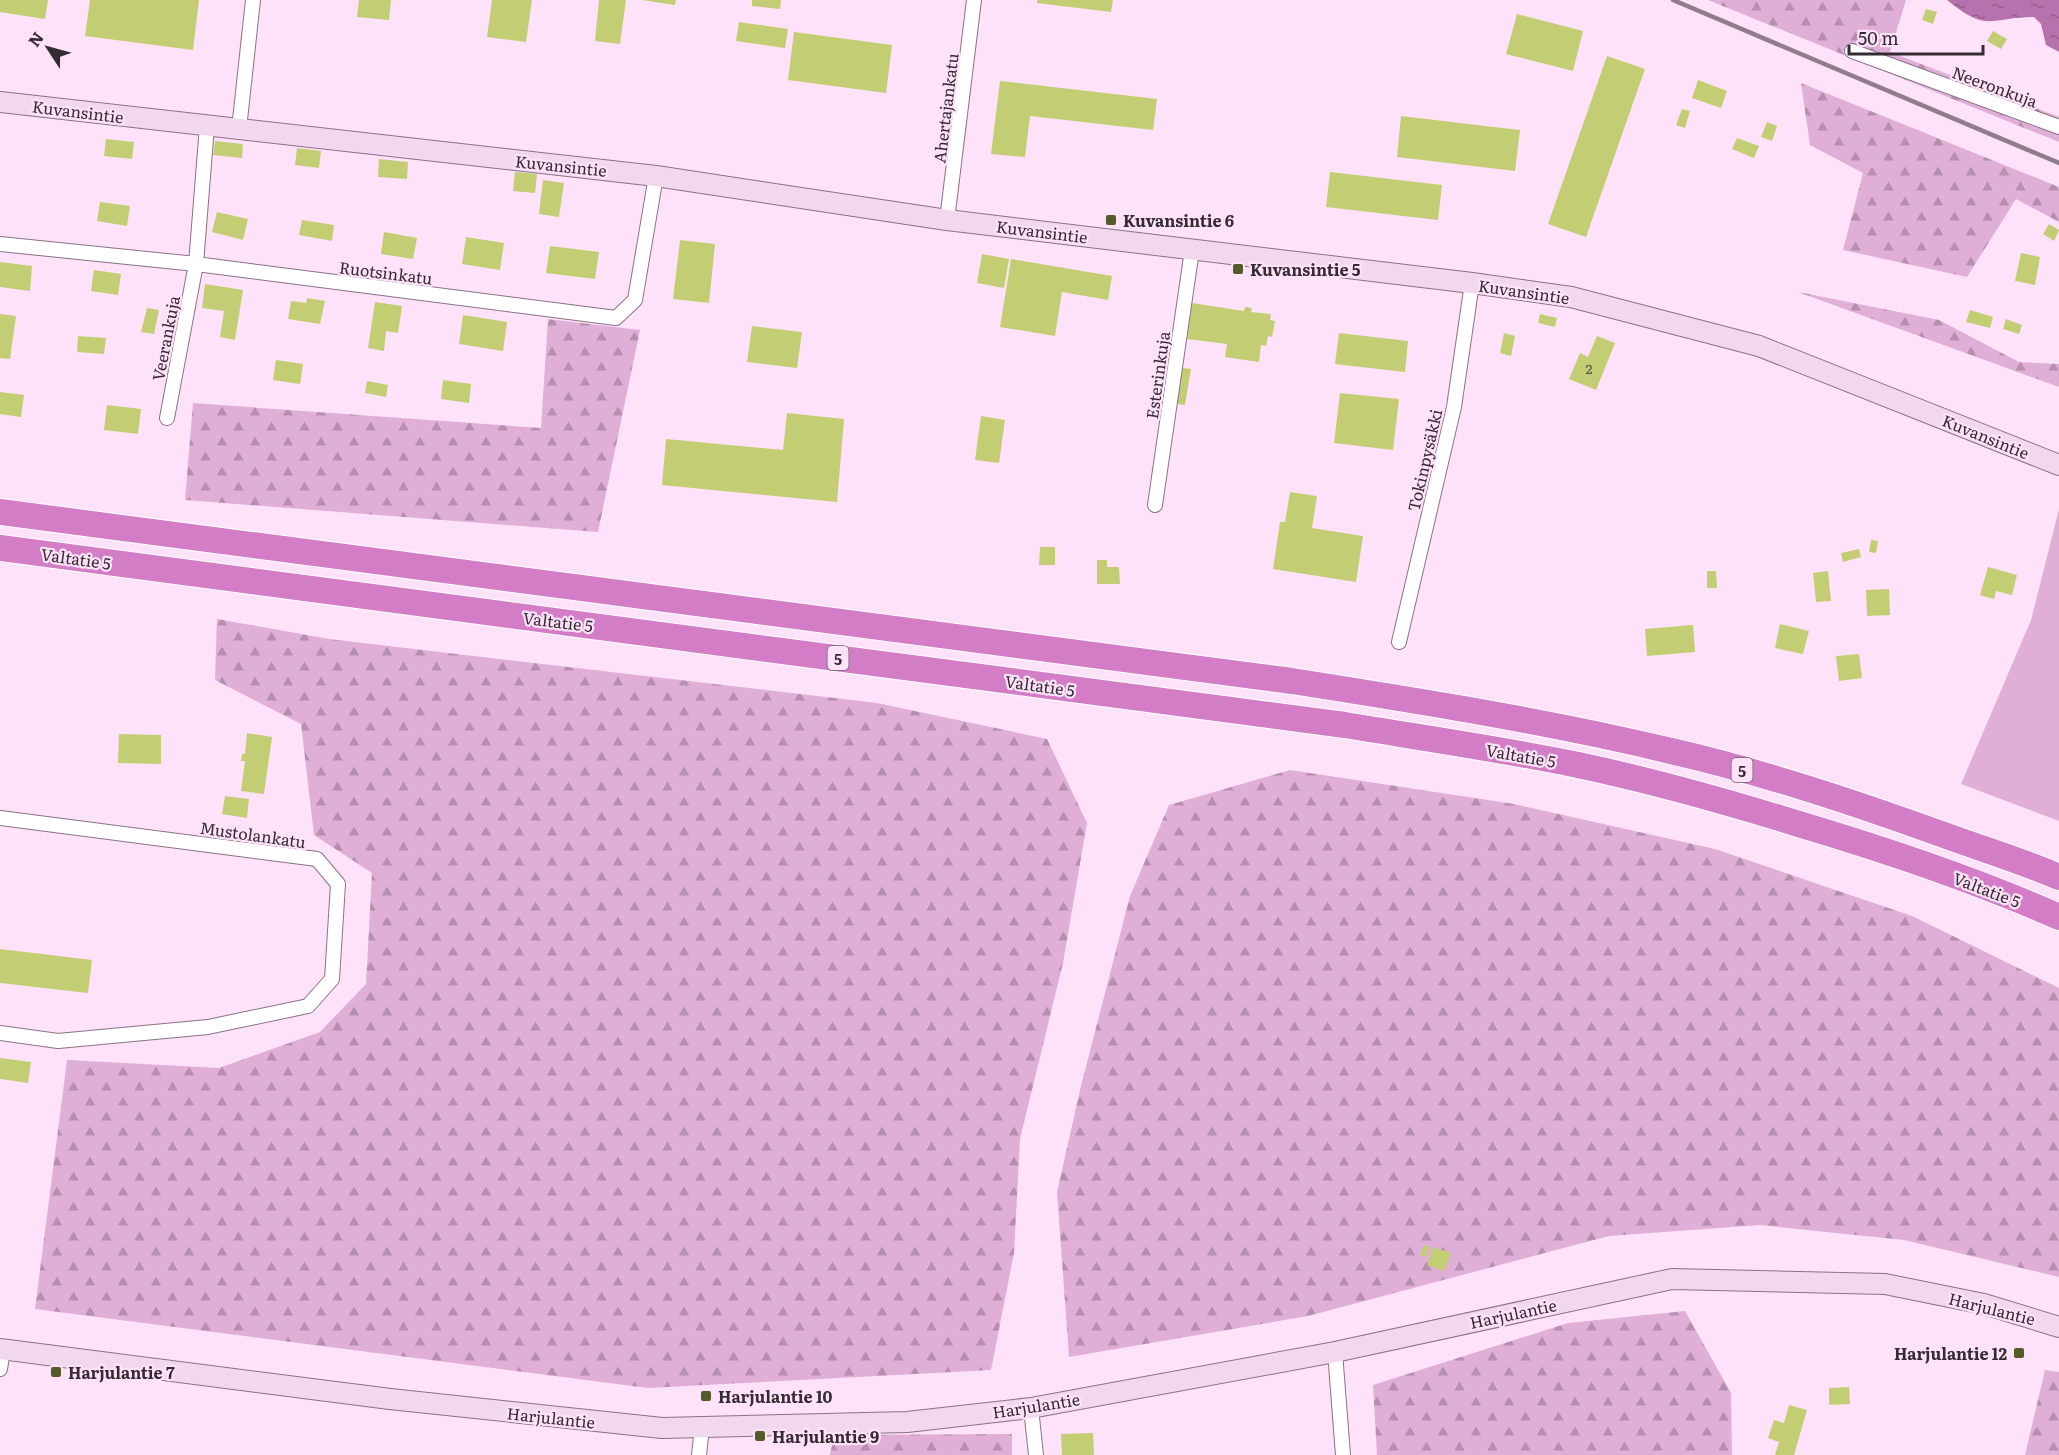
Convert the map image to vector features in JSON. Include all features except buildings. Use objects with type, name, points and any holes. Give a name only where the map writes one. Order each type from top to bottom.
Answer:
[{"type":"highway","name":"5","points":[[0,512],[1292,681],[1433,703],[1583,731],[1673,751],[1785,782],[1898,818],[2059,877]]},
{"type":"highway","name":"Valtatie 5","points":[[0,548],[1345,725],[1478,747],[1609,772],[1673,787],[1868,845],[2059,917]]},
{"type":"highway","points":[[1898,818],[2059,863]]},
{"type":"highway","points":[[1868,845],[2059,935]]},
{"type":"street","points":[[239,129],[253,0]]},
{"type":"street","name":"Ahertajankatu","points":[[947,220],[952,195],[974,0]]},
{"type":"street","name":"Neeronkuja","points":[[1852,51],[2059,127]]},
{"type":"street","name":"Kuvansintie","points":[[0,102],[656,176],[947,220],[1571,297],[1759,346],[2059,465]]},
{"type":"street","name":"Veerankuja","points":[[167,418],[196,264],[207,126]]},
{"type":"street","name":"Ruotsinkatu","points":[[0,244],[196,264],[616,318],[635,300],[656,176]]},
{"type":"street","name":"Esterinkuja","points":[[1155,505],[1192,250]]},
{"type":"street","name":"Tokinpysäkki","points":[[1400,642],[1454,407],[1472,283]]},
{"type":"street","name":"Mustolankatu","points":[[0,818],[316,860],[338,884],[332,979],[308,1006],[208,1027],[58,1041],[0,1033]]},
{"type":"street","name":"Harjulantie","points":[[1,1349],[390,1400],[662,1428],[907,1422],[1031,1408],[1335,1352],[1672,1279],[1885,1284],[1984,1304],[2059,1327]]},
{"type":"street","points":[[0,1369],[1,1349]]},
{"type":"street","points":[[1335,1352],[1343,1455]]},
{"type":"street","points":[[1031,1408],[1036,1455]]},
{"type":"street","points":[[699,1455],[702,1427]]},
{"type":"green space","points":[[1708,0],[1906,0],[1890,52],[2059,117],[2059,142]]},
{"type":"green space","points":[[1801,83],[2059,187],[2059,222],[2016,199],[1967,277],[1843,250],[1863,173],[1810,145]]},
{"type":"green space","points":[[1798,292],[1939,320],[2019,362],[2059,364],[2059,387]]},
{"type":"green space","points":[[548,319],[640,330],[598,532],[185,500],[193,403],[541,428]]},
{"type":"green space","points":[[2059,509],[2059,821],[1961,784],[2031,620]]},
{"type":"green space","points":[[217,619],[329,639],[877,703],[1047,739],[1087,823],[1063,963],[1020,1139],[1014,1253],[991,1370],[648,1388],[35,1309],[67,1060],[219,1068],[320,1032],[366,984],[372,873],[314,835],[301,724],[215,680]]},
{"type":"green space","points":[[1290,770],[1514,804],[1715,849],[1912,916],[2059,988],[2059,1277],[1904,1240],[1760,1225],[1609,1236],[1308,1316],[1069,1357],[1057,1192],[1081,1086],[1130,896],[1169,805]]},
{"type":"green space","points":[[1685,1311],[1731,1393],[1732,1455],[1377,1455],[1373,1385],[1568,1323]]},
{"type":"green space","points":[[2045,1370],[2059,1372],[2059,1455],[2025,1455]]},
{"type":"green space","points":[[1012,1434],[1012,1455],[830,1455],[834,1435]]},
{"type":"water","points":[[1947,0],[2059,0],[2059,52],[2046,45],[2041,24],[2034,17],[1981,20],[1972,17]]},
{"type":"railway","points":[[1673,0],[2059,163]]},
{"type":"place","name":"Kuvansintie 6","points":[[1111,220]]},
{"type":"place","name":"Kuvansintie 5","points":[[1238,269]]},
{"type":"place","name":"Harjulantie 12","points":[[2019,1353]]},
{"type":"place","name":"Harjulantie 7","points":[[56,1372]]},
{"type":"place","name":"Harjulantie 10","points":[[706,1396]]},
{"type":"place","name":"Harjulantie 9","points":[[760,1436]]}]
